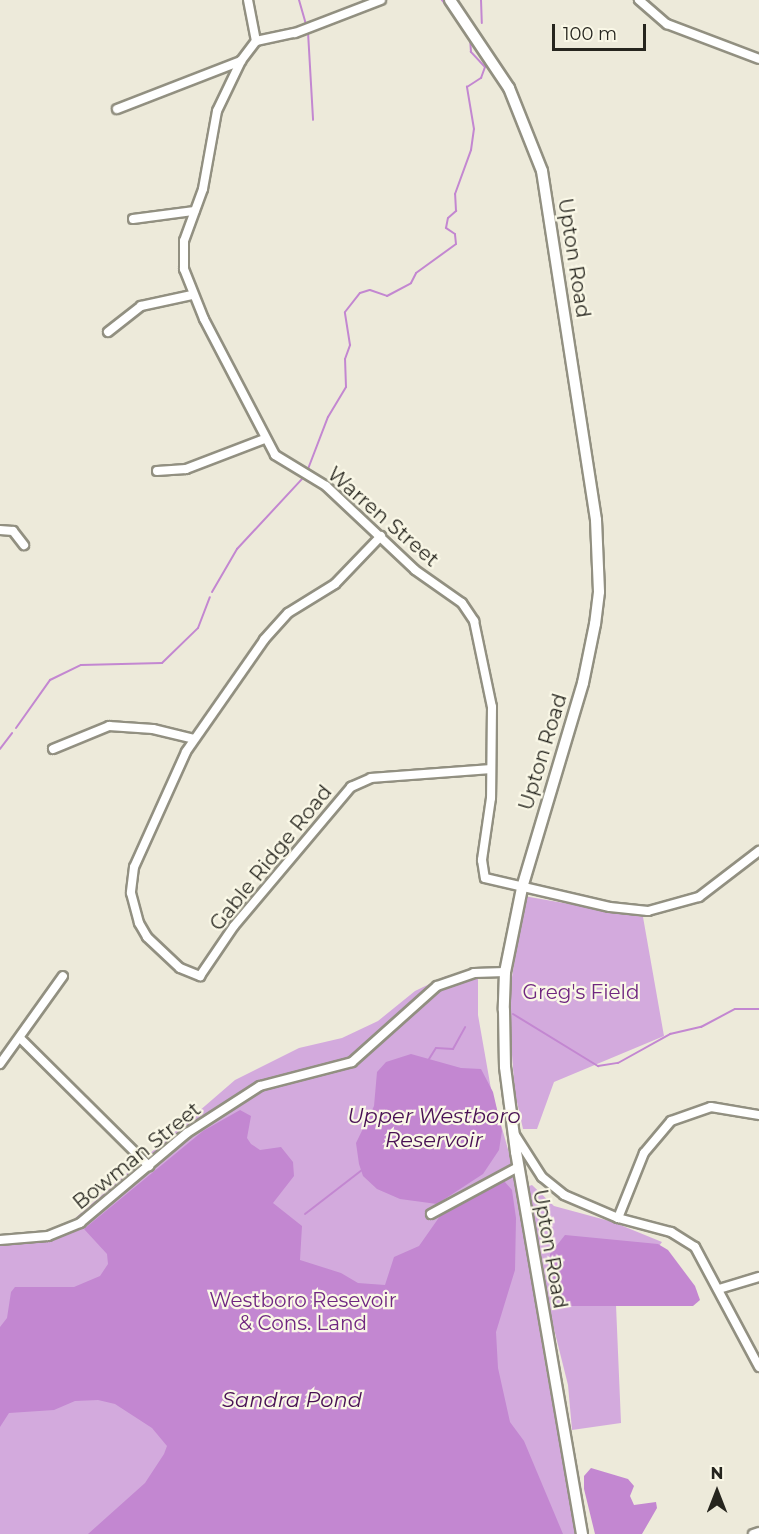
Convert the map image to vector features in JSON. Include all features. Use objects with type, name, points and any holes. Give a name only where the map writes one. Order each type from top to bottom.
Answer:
[{"type":"main road","name":"Upton Road","points":[[450,0],[509,88],[542,171],[596,520],[599,592],[583,683],[522,888],[506,972],[504,1053],[518,1167],[582,1534]]},
{"type":"street","points":[[248,0],[256,41],[295,33],[381,0]]},
{"type":"street","points":[[639,0],[667,24],[759,59]]},
{"type":"street","name":"Warren Street","points":[[256,41],[241,61],[220,101],[203,189],[182,250],[192,295],[264,439],[275,455],[326,486],[415,570],[462,603],[474,621],[491,691],[491,769],[482,871],[489,881],[610,908],[664,909],[699,897],[759,851]]},
{"type":"street","points":[[117,110],[241,61]]},
{"type":"street","points":[[133,219],[194,211]]},
{"type":"street","points":[[108,332],[141,306],[192,295]]},
{"type":"street","points":[[156,471],[186,469],[264,439]]},
{"type":"street","points":[[0,530],[12,531],[24,545]]},
{"type":"street","points":[[53,749],[109,726],[153,729],[194,739],[288,613],[335,584],[381,536]]},
{"type":"street","name":"Gable Ridge Road","points":[[194,739],[139,851],[131,893],[147,937],[180,968],[198,976],[205,974],[234,926],[351,787],[371,778],[491,769]]},
{"type":"street","name":"Bowman Street","points":[[0,1240],[48,1236],[80,1223],[187,1133],[260,1086],[352,1062],[376,1045],[405,1013],[437,986],[474,973],[506,972]]},
{"type":"street","points":[[0,1064],[63,976]]},
{"type":"street","points":[[20,1038],[149,1166]]},
{"type":"street","points":[[618,1218],[644,1153],[671,1121],[711,1107],[759,1115]]},
{"type":"street","points":[[513,1131],[533,1166],[552,1187],[576,1203],[685,1238],[703,1259],[759,1367]]},
{"type":"street","points":[[431,1214],[518,1167]]},
{"type":"street","points":[[719,1289],[759,1277]]},
{"type":"street","points":[[753,1534],[759,1532]]},
{"type":"green space","name":"Greg's Field","points":[[524,896],[643,917],[664,1036],[554,1082],[537,1129],[523,1129],[515,1093],[508,1004]]},
{"type":"green space","name":"Westboro Resevoir & Cons. Land","points":[[478,974],[478,1015],[491,1089],[522,1199],[521,1189],[532,1185],[554,1206],[613,1222],[662,1242],[616,1305],[621,1423],[572,1430],[568,1385],[523,1205],[524,1235],[576,1534],[0,1534],[0,1240],[66,1226],[235,1080],[299,1048],[342,1038],[378,1021],[415,991],[446,976]]},
{"type":"water","name":"Upper Westboro Reservoir","points":[[411,1054],[461,1068],[481,1069],[493,1092],[502,1131],[499,1150],[483,1174],[437,1204],[400,1199],[377,1189],[363,1176],[359,1164],[356,1143],[374,1106],[377,1072],[386,1062]]},
{"type":"water","name":"Sandra Pond","points":[[240,1110],[251,1116],[247,1138],[251,1144],[260,1150],[281,1147],[293,1162],[294,1176],[273,1203],[302,1226],[300,1260],[341,1273],[358,1283],[385,1285],[394,1257],[419,1246],[440,1216],[453,1205],[494,1181],[504,1181],[512,1190],[516,1218],[515,1270],[496,1332],[498,1368],[510,1422],[524,1441],[563,1534],[88,1534],[145,1483],[167,1446],[152,1428],[115,1404],[98,1400],[75,1401],[54,1410],[9,1413],[0,1427],[0,1327],[7,1318],[11,1292],[15,1287],[74,1287],[100,1276],[108,1264],[107,1254],[84,1229],[203,1131]]},
{"type":"water","points":[[565,1235],[658,1244],[668,1250],[695,1286],[700,1300],[693,1306],[564,1306],[556,1295],[550,1254]]},
{"type":"water","points":[[591,1468],[628,1479],[634,1486],[630,1496],[634,1505],[656,1502],[657,1508],[642,1534],[595,1534],[584,1489],[584,1476]]},
{"type":"waterway","points":[[299,0],[306,24]]},
{"type":"waterway","points":[[442,0],[454,15]]},
{"type":"waterway","points":[[481,0],[482,23]]},
{"type":"waterway","points":[[308,32],[313,120]]},
{"type":"waterway","points":[[308,469],[328,417],[346,387],[345,359],[350,345],[345,312],[360,293],[370,290],[387,296],[411,283],[416,273],[456,244],[455,234],[446,228],[448,218],[456,211],[455,194],[471,150],[474,129],[467,87],[481,78],[485,67],[471,52],[470,36]]},
{"type":"waterway","points":[[212,592],[237,549],[303,478]]},
{"type":"waterway","points":[[16,728],[50,680],[81,665],[162,663],[198,628],[210,597]]},
{"type":"waterway","points":[[0,749],[12,733]]},
{"type":"waterway","points":[[513,1014],[598,1066],[618,1063],[670,1034],[701,1027],[735,1009],[759,1009]]},
{"type":"waterway","points":[[429,1059],[436,1048],[453,1049],[465,1027]]},
{"type":"waterway","points":[[305,1214],[362,1170]]}]
